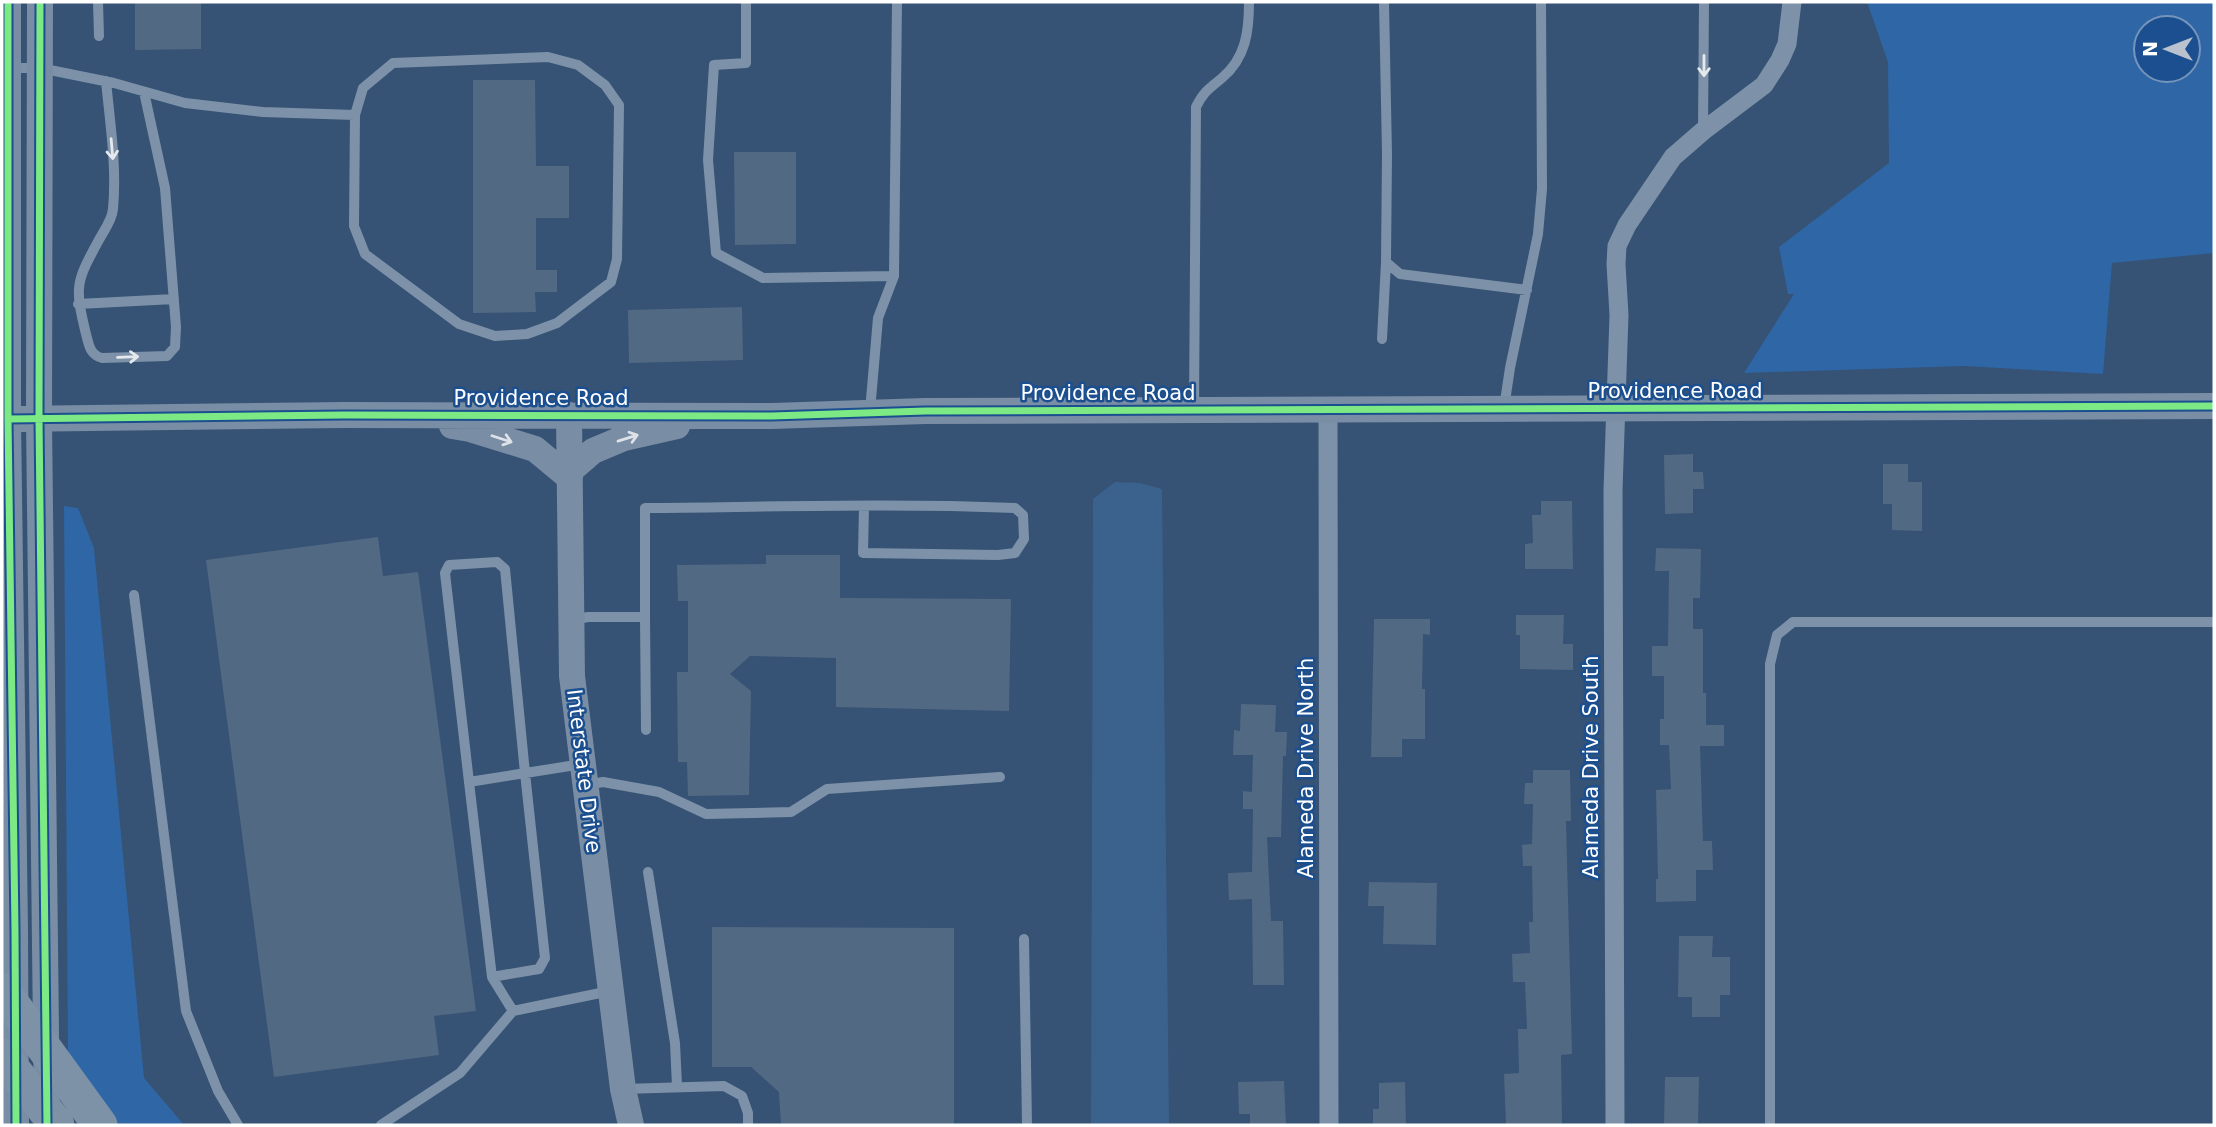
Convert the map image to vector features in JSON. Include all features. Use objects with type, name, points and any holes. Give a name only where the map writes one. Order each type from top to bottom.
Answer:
[{"type":"highway","points":[[2,990],[100,1125]]},
{"type":"highway","points":[[2,1056],[57,1125]]},
{"type":"street","points":[[8,2],[5,419],[16,1125]]},
{"type":"street","points":[[40,2],[38,419],[47,1125]]},
{"type":"street","name":"Alameda Drive South","points":[[1615,1125],[1612,490],[1619,315],[1617,246],[1627,225],[1673,157],[1764,85],[1787,44],[1792,2]]},
{"type":"street","name":"Providence Road","points":[[5,419],[2214,405]]},
{"type":"street","name":"Alameda Drive North","points":[[1328,410],[1329,1125]]},
{"type":"street","name":"Interstate Drive","points":[[569,415],[572,676],[623,1089],[631,1125]]},
{"type":"street","points":[[363,416],[470,429],[535,449],[570,474],[593,451],[624,438],[666,428],[772,416]]},
{"type":"lane","points":[[98,2],[99,36]]},
{"type":"lane","points":[[747,2],[747,63],[714,65],[708,160],[716,253],[763,278],[894,276]]},
{"type":"lane","points":[[870,412],[878,318],[894,276],[897,2]]},
{"type":"lane","points":[[1194,411],[1196,107],[1209,86],[1237,62],[1249,30],[1249,2]]},
{"type":"lane","points":[[1382,339],[1387,154],[1384,2]]},
{"type":"lane","points":[[1504,408],[1538,234],[1542,189],[1541,2]]},
{"type":"lane","points":[[1703,131],[1704,2]]},
{"type":"lane","points":[[548,57],[578,65],[605,85],[619,105],[617,259],[611,282],[557,323],[527,334],[495,336],[459,324],[365,254],[354,226],[355,115],[363,88],[393,63],[548,57]]},
{"type":"lane","points":[[8,68],[40,68],[106,81],[185,103],[263,112],[355,115]]},
{"type":"lane","points":[[106,81],[114,206],[112,216],[82,272],[78,286],[78,304],[90,350],[95,356],[102,358],[167,356],[174,347],[176,327],[165,188],[144,92]]},
{"type":"lane","points":[[1386,262],[1400,274],[1527,290]]},
{"type":"lane","points":[[78,304],[174,299]]},
{"type":"lane","points":[[646,730],[645,508],[864,507],[1015,508],[1023,515],[1024,539],[1015,553],[998,555],[863,553],[864,507]]},
{"type":"lane","points":[[492,977],[539,969],[545,958],[505,569],[497,562],[449,565],[445,573],[492,977],[513,1011]]},
{"type":"lane","points":[[134,595],[186,1011],[218,1091],[238,1125]]},
{"type":"lane","points":[[571,620],[588,617],[645,617]]},
{"type":"lane","points":[[1770,1125],[1770,664],[1777,635],[1793,622],[2214,622]]},
{"type":"lane","points":[[469,782],[524,773],[584,775],[603,782],[659,792],[706,814],[715,814],[791,812],[827,789],[1000,777]]},
{"type":"lane","points":[[649,872],[675,1043],[677,1086]]},
{"type":"lane","points":[[1024,939],[1027,1125]]},
{"type":"lane","points":[[381,1125],[460,1073],[513,1011],[611,990]]},
{"type":"lane","points":[[623,1089],[724,1086],[742,1096],[748,1113],[748,1125]]},
{"type":"shaded area","points":[[1867,2],[2214,2],[2214,253],[2112,263],[2103,374],[1964,366],[1744,373],[1794,294],[1788,294],[1779,247],[1889,163],[1888,62]]},
{"type":"shaded area","points":[[1115,482],[1140,483],[1162,489],[1169,1125],[1091,1125],[1093,499]]},
{"type":"shaded area","points":[[64,506],[78,508],[94,548],[144,1078],[184,1125],[116,1125],[68,1059]]},
{"type":"building","points":[[135,2],[201,2],[201,49],[135,50]]},
{"type":"building","points":[[473,80],[535,80],[536,166],[569,166],[569,218],[536,218],[536,270],[557,270],[557,292],[535,292],[536,312],[473,313]]},
{"type":"building","points":[[734,152],[796,152],[796,244],[735,245]]},
{"type":"building","points":[[742,307],[743,360],[629,363],[628,310]]},
{"type":"building","points":[[1693,454],[1693,472],[1703,472],[1704,489],[1693,489],[1693,513],[1665,514],[1664,455]]},
{"type":"building","points":[[1883,464],[1908,464],[1908,482],[1922,482],[1922,531],[1892,530],[1892,504],[1883,504]]},
{"type":"building","points":[[1541,501],[1572,501],[1573,569],[1525,569],[1525,544],[1533,543],[1532,515],[1541,515]]},
{"type":"building","points":[[378,537],[383,576],[418,572],[476,1011],[434,1016],[439,1055],[274,1077],[206,560]]},
{"type":"building","points":[[1656,548],[1701,549],[1700,598],[1693,598],[1693,629],[1703,629],[1706,725],[1724,725],[1724,746],[1700,746],[1703,841],[1712,841],[1713,870],[1696,870],[1696,901],[1656,902],[1656,790],[1671,789],[1669,745],[1660,745],[1660,719],[1664,719],[1664,676],[1652,676],[1652,646],[1668,646],[1669,571],[1655,571]]},
{"type":"building","points":[[766,555],[840,555],[840,598],[1011,599],[1009,711],[836,707],[836,658],[750,656],[730,674],[751,691],[749,795],[688,796],[687,762],[678,762],[677,672],[688,672],[688,601],[678,601],[677,565],[766,564]]},
{"type":"building","points":[[1516,615],[1564,615],[1563,644],[1573,644],[1573,670],[1520,669],[1520,635],[1516,635]]},
{"type":"building","points":[[1374,619],[1430,619],[1430,635],[1423,634],[1425,739],[1402,739],[1402,757],[1371,757]]},
{"type":"building","points":[[1241,704],[1276,705],[1275,732],[1287,732],[1286,756],[1283,756],[1281,837],[1267,837],[1271,921],[1283,921],[1284,985],[1253,985],[1252,899],[1229,900],[1228,873],[1252,872],[1253,809],[1243,809],[1243,791],[1252,792],[1253,755],[1233,755],[1234,730],[1240,731]]},
{"type":"building","points":[[1533,770],[1570,770],[1571,821],[1566,821],[1572,1054],[1561,1055],[1562,1125],[1506,1125],[1504,1074],[1519,1073],[1518,1029],[1527,1029],[1525,982],[1513,982],[1512,954],[1530,953],[1529,922],[1533,922],[1532,866],[1523,866],[1522,845],[1532,844],[1533,804],[1524,804],[1525,783],[1533,783]]},
{"type":"building","points":[[1369,882],[1437,883],[1436,945],[1383,944],[1384,906],[1368,906]]},
{"type":"building","points":[[712,927],[954,928],[954,1125],[781,1125],[779,1092],[751,1067],[712,1067]]},
{"type":"building","points":[[1679,936],[1713,936],[1712,957],[1730,957],[1730,995],[1720,995],[1720,1017],[1692,1017],[1692,997],[1678,997]]},
{"type":"building","points":[[1665,1077],[1699,1077],[1698,1125],[1664,1125]]},
{"type":"building","points":[[1284,1081],[1286,1125],[1250,1125],[1250,1114],[1239,1114],[1238,1082]]},
{"type":"building","points":[[1405,1082],[1406,1125],[1373,1125],[1373,1109],[1379,1109],[1379,1083]]},
{"type":"cycle path","points":[[8,2],[8,419],[16,1125]]},
{"type":"cycle path","points":[[40,2],[39,419],[47,1125]]},
{"type":"cycle path","points":[[8,419],[344,415],[772,416],[925,411],[2214,406]]}]
